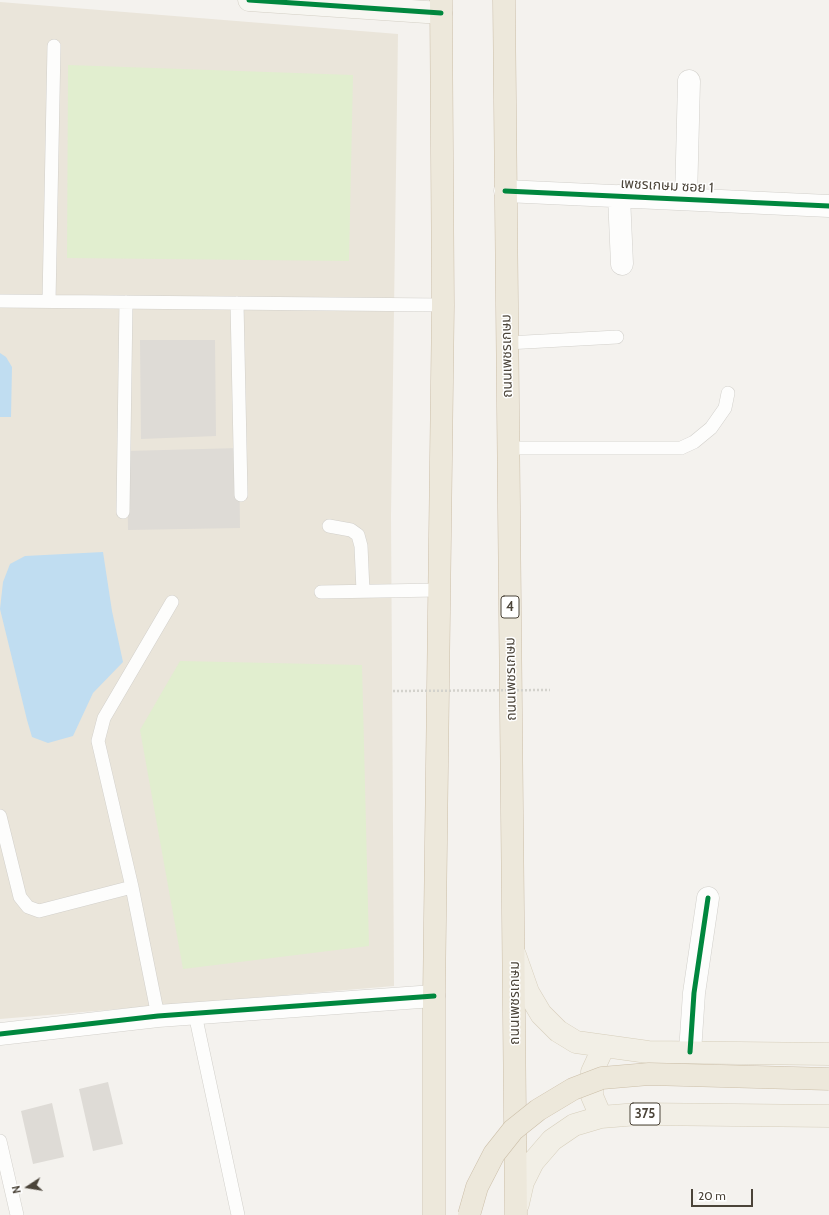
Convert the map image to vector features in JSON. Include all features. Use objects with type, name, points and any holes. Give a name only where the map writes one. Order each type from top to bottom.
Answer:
[{"type":"highway","name":"ถนนเพชรเกษม","points":[[504,0],[515,955],[516,1214]]},
{"type":"highway","points":[[434,1215],[434,996],[443,305],[441,6]]},
{"type":"highway","points":[[469,1215],[477,1187],[490,1160],[513,1130],[538,1110],[580,1086],[602,1078],[650,1074],[829,1079]]},
{"type":"main road","points":[[515,955],[528,992],[540,1014],[558,1031],[576,1042],[648,1052],[829,1054]]},
{"type":"main road","points":[[601,1117],[592,1096],[592,1079],[595,1063],[604,1046]]},
{"type":"main road","name":"375","points":[[516,1214],[523,1182],[533,1162],[552,1140],[574,1125],[601,1117],[638,1114],[829,1116]]},
{"type":"street","points":[[260,0],[441,6]]},
{"type":"street","points":[[686,199],[689,81]]},
{"type":"street","name":"เพชรเกษม ซอย 1","points":[[505,191],[829,206]]},
{"type":"street","points":[[618,196],[622,264]]},
{"type":"street","points":[[690,1052],[694,993],[708,898]]},
{"type":"street","points":[[0,1034],[158,1016],[434,996]]},
{"type":"lane","points":[[49,301],[54,46]]},
{"type":"lane","points":[[0,301],[443,305]]},
{"type":"lane","points":[[123,512],[126,302]]},
{"type":"lane","points":[[237,303],[241,496]]},
{"type":"lane","points":[[507,343],[617,337]]},
{"type":"lane","points":[[509,448],[681,448],[694,442],[711,428],[725,408],[728,393]]},
{"type":"lane","points":[[329,526],[351,530],[358,535],[361,546],[362,592]]},
{"type":"lane","points":[[321,592],[439,590]]},
{"type":"lane","points":[[158,1016],[132,887],[98,741],[104,718],[172,602]]},
{"type":"lane","points":[[0,816],[20,897],[28,906],[39,911],[132,887]]},
{"type":"lane","points":[[195,1014],[238,1215]]},
{"type":"lane","points":[[0,1141],[16,1215]]},
{"type":"path","points":[[392,691],[550,690]]},
{"type":"shaded area","points":[[0,2],[398,34],[391,515],[394,986],[0,1019]]},
{"type":"green space","points":[[68,65],[353,75],[349,261],[67,258]]},
{"type":"green space","points":[[180,661],[362,665],[369,946],[183,969],[140,730]]},
{"type":"water","points":[[0,353],[6,357],[12,367],[11,417],[0,417]]},
{"type":"water","points":[[103,552],[112,611],[123,662],[93,693],[73,736],[48,743],[32,737],[27,720],[0,609],[3,582],[10,564],[25,556]]},
{"type":"building","points":[[140,340],[215,340],[216,436],[141,439]]},
{"type":"building","points":[[239,448],[240,528],[128,530],[127,451]]},
{"type":"building","points":[[108,1082],[123,1144],[93,1151],[79,1089]]},
{"type":"building","points":[[52,1103],[64,1157],[33,1164],[21,1111]]},
{"type":"cycle path","points":[[249,0],[441,13]]},
{"type":"cycle path","points":[[505,191],[829,206]]},
{"type":"cycle path","points":[[690,1052],[694,993],[708,898]]},
{"type":"cycle path","points":[[0,1034],[158,1016],[434,996]]}]
